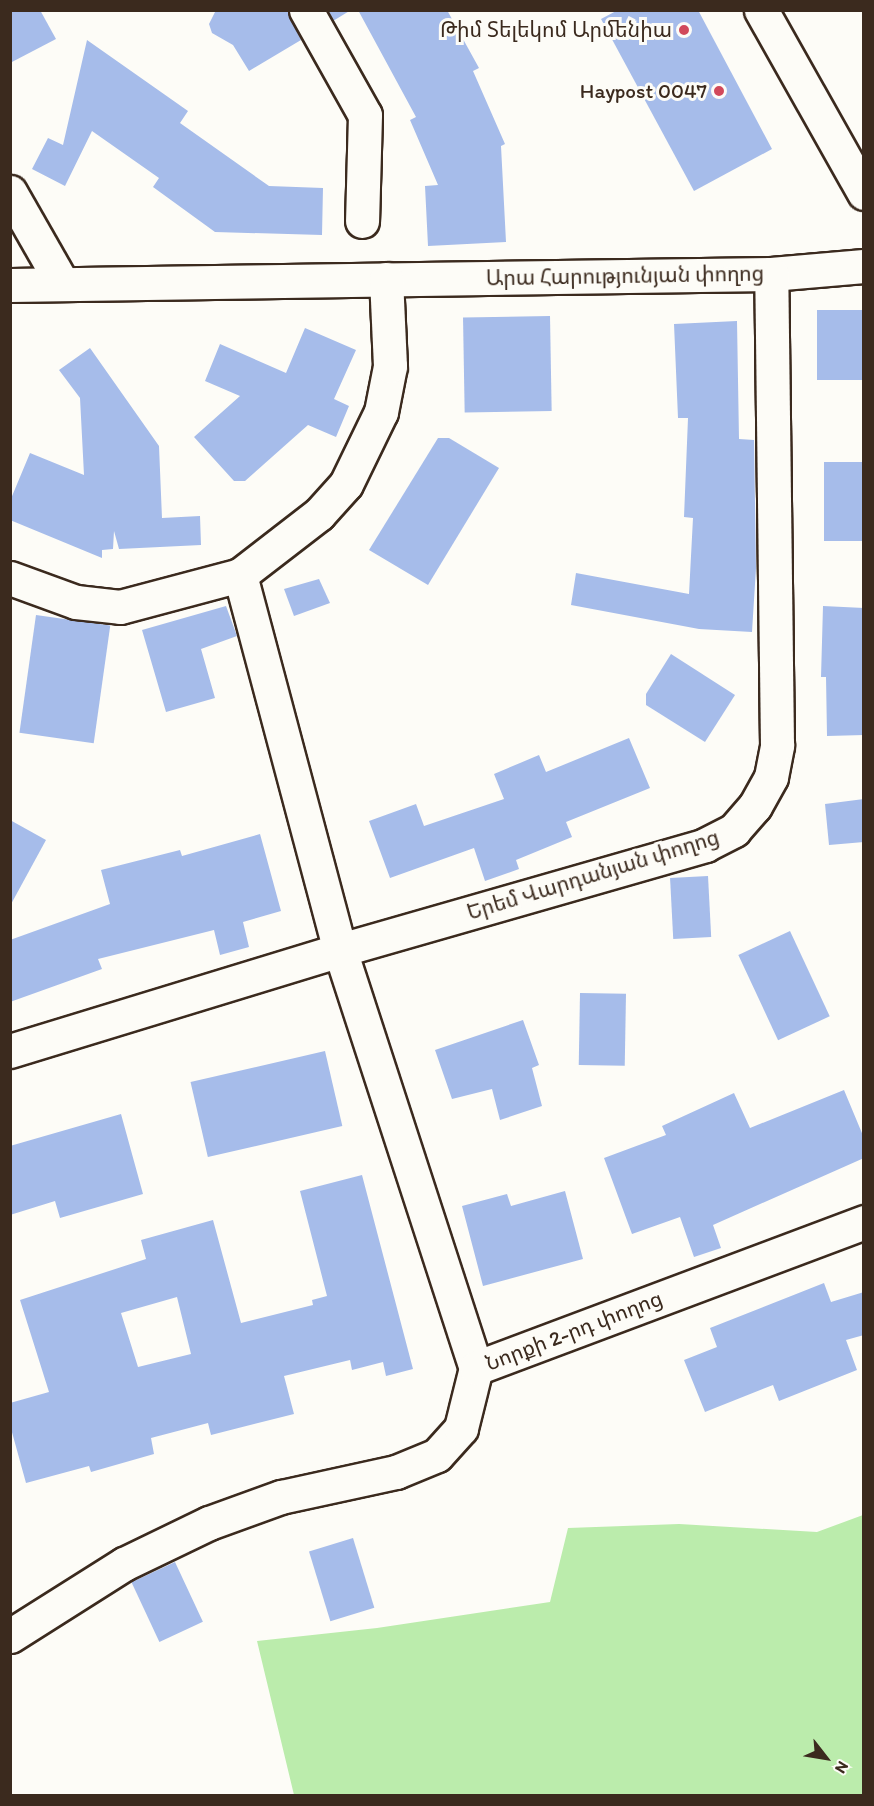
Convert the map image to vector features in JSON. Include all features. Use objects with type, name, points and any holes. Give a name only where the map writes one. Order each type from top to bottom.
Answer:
[{"type":"street","points":[[306,10],[365,115],[362,222]]},
{"type":"street","points":[[760,10],[864,193]]},
{"type":"street","points":[[10,192],[62,283]]},
{"type":"street","name":"Արա Հարությունյան փողոց","points":[[10,285],[771,274],[864,266]]},
{"type":"street","name":"Երեմ Վարդանյան փողոց","points":[[10,1051],[340,950],[705,845],[735,830],[755,806],[771,777],[777,745],[771,274]]},
{"type":"street","points":[[10,578],[76,602],[120,607],[240,575],[319,514],[346,484],[365,451],[381,411],[390,366],[386,279]]},
{"type":"street","points":[[240,575],[340,950],[476,1368]]},
{"type":"street","name":"Նորքի 2-րդ փողոց","points":[[10,1636],[124,1564],[209,1523],[281,1497],[396,1472],[436,1455],[461,1428],[476,1368],[864,1222]]},
{"type":"green space","points":[[863,1515],[863,1795],[294,1795],[257,1641],[377,1628],[550,1602],[568,1528],[679,1524],[817,1532]]},
{"type":"building","points":[[10,10],[40,10],[56,39],[10,63]]},
{"type":"building","points":[[216,10],[287,10],[301,40],[249,71],[233,45],[212,33],[209,24]]},
{"type":"building","points":[[328,10],[351,10],[333,21]]},
{"type":"building","points":[[358,10],[447,10],[479,68],[473,71],[505,144],[501,146],[506,242],[428,246],[425,186],[438,185],[410,120],[416,117]]},
{"type":"building","points":[[618,10],[698,10],[772,149],[694,191],[601,19]]},
{"type":"building","points":[[87,40],[188,111],[180,123],[269,186],[323,188],[322,235],[215,232],[153,187],[159,178],[92,131],[65,186],[32,169],[48,138],[63,145]]},
{"type":"building","points":[[817,310],[864,310],[864,380],[817,380]]},
{"type":"building","points":[[550,316],[552,411],[465,413],[463,318]]},
{"type":"building","points":[[737,321],[739,439],[754,440],[756,568],[752,632],[699,629],[571,605],[576,573],[689,594],[693,518],[684,517],[688,418],[678,418],[674,324]]},
{"type":"building","points":[[305,328],[356,350],[334,399],[349,406],[336,437],[308,425],[245,481],[234,481],[194,437],[240,396],[205,381],[220,344],[286,373]]},
{"type":"building","points":[[90,348],[159,446],[162,518],[200,516],[201,545],[119,549],[114,531],[113,549],[102,550],[102,558],[10,520],[10,501],[30,453],[84,475],[80,398],[59,370]]},
{"type":"building","points":[[438,438],[449,438],[499,468],[428,585],[369,550]]},
{"type":"building","points":[[824,462],[864,462],[864,541],[824,541]]},
{"type":"building","points":[[319,579],[330,603],[294,616],[284,589]]},
{"type":"building","points":[[226,606],[237,636],[201,649],[215,698],[166,712],[142,630]]},
{"type":"building","points":[[823,606],[864,608],[864,735],[827,736],[826,677],[821,677]]},
{"type":"building","points":[[36,615],[110,625],[94,743],[19,733]]},
{"type":"building","points":[[671,654],[735,695],[705,742],[646,705],[646,694]]},
{"type":"building","points":[[629,738],[650,788],[566,822],[572,837],[516,860],[519,869],[485,881],[474,848],[390,878],[369,821],[416,804],[424,826],[504,799],[494,774],[539,755],[546,772]]},
{"type":"building","points":[[864,799],[864,842],[829,845],[825,804]]},
{"type":"building","points":[[10,820],[46,840],[10,906]]},
{"type":"building","points":[[260,834],[281,911],[243,922],[249,947],[220,955],[214,930],[98,959],[102,969],[10,1002],[10,940],[110,904],[101,870],[180,850],[182,856]]},
{"type":"building","points":[[708,876],[711,937],[673,939],[670,878]]},
{"type":"building","points":[[790,931],[830,1016],[778,1040],[738,955]]},
{"type":"building","points":[[580,993],[626,994],[625,1066],[579,1065]]},
{"type":"building","points":[[523,1020],[539,1065],[532,1068],[542,1106],[500,1120],[492,1089],[452,1099],[435,1050]]},
{"type":"building","points":[[325,1051],[342,1126],[208,1157],[191,1082]]},
{"type":"building","points":[[844,1090],[864,1138],[864,1158],[713,1225],[721,1248],[694,1257],[680,1217],[632,1234],[604,1158],[666,1135],[662,1126],[734,1093],[750,1128]]},
{"type":"building","points":[[121,1114],[143,1194],[60,1218],[55,1201],[10,1215],[10,1146]]},
{"type":"building","points":[[362,1175],[413,1369],[386,1376],[383,1362],[352,1370],[350,1360],[284,1376],[294,1414],[211,1435],[208,1423],[151,1438],[154,1454],[91,1472],[89,1466],[26,1483],[10,1425],[10,1403],[49,1392],[20,1300],[146,1259],[141,1240],[213,1220],[241,1323],[313,1305],[312,1300],[327,1296],[300,1191]],"holes":[[[177,1297],[191,1354],[138,1367],[121,1313]]]},
{"type":"building","points":[[565,1191],[583,1259],[483,1286],[462,1206],[507,1194],[511,1206]]},
{"type":"building","points":[[824,1283],[831,1302],[864,1292],[864,1335],[846,1340],[857,1370],[779,1401],[773,1385],[705,1412],[684,1360],[717,1347],[710,1328]]},
{"type":"building","points":[[353,1538],[374,1608],[330,1621],[309,1551]]},
{"type":"building","points":[[175,1562],[203,1622],[159,1642],[131,1582]]},
{"type":"place","name":"Թիմ Տելեկոմ Արմենիա","points":[[684,30]]},
{"type":"place","name":"Haypost 0047","points":[[719,91]]}]
